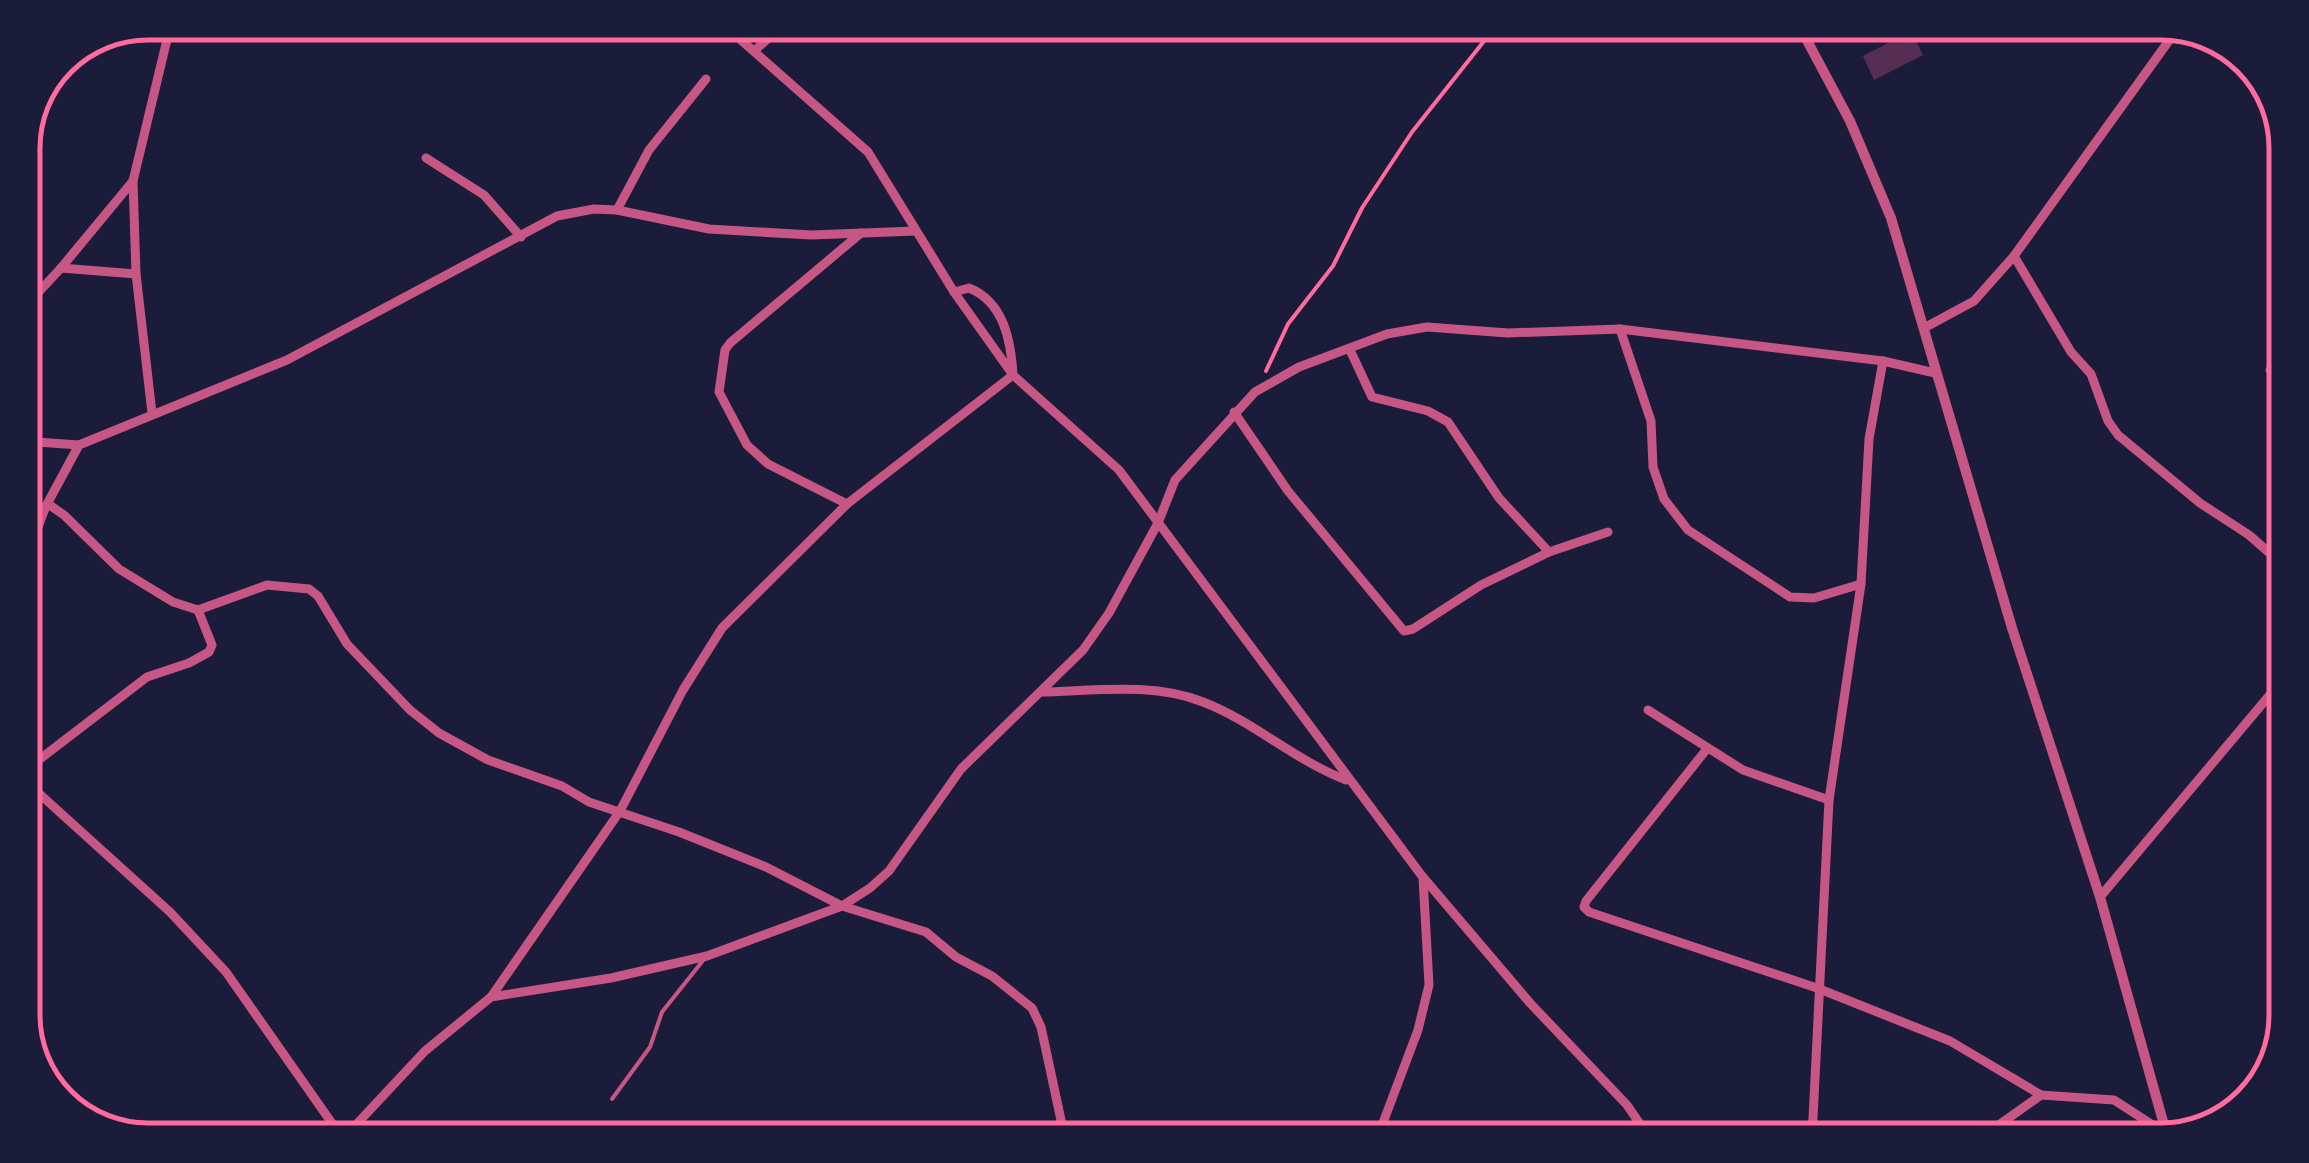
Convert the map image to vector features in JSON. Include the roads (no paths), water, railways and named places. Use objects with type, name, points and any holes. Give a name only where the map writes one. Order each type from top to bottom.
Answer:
[{"type":"street","points":[[152,413],[136,274],[134,181],[166,40]]},
{"type":"street","points":[[741,40],[868,152],[954,292],[1013,375],[1119,470],[1422,876],[1639,1123]]},
{"type":"street","points":[[754,51],[766,40]]},
{"type":"street","points":[[1807,40],[1850,121],[1891,218],[2012,628],[2100,897],[2162,1123]]},
{"type":"street","points":[[1924,328],[1974,301],[2014,256],[2169,41]]},
{"type":"street","points":[[617,210],[649,150],[706,79]]},
{"type":"street","points":[[426,158],[484,195],[521,237]]},
{"type":"street","points":[[40,291],[134,181]]},
{"type":"street","points":[[40,442],[79,445],[287,360],[557,216],[594,208],[709,229],[811,235],[916,231]]},
{"type":"street","points":[[847,504],[754,454],[718,392],[718,379],[730,343],[863,231]]},
{"type":"street","points":[[2014,256],[2071,352],[2091,374],[2108,421],[2118,435],[2200,503],[2250,535],[2269,553]]},
{"type":"street","points":[[62,268],[136,274]]},
{"type":"street","points":[[954,292],[968,288],[992,303],[1005,325],[1013,375]]},
{"type":"street","points":[[490,997],[611,978],[707,956],[842,906],[870,888],[889,870],[961,769],[1084,650],[1158,523],[1174,480],[1256,392],[1299,367],[1387,334],[1428,326],[1508,333],[1620,330],[1883,361],[1935,373]]},
{"type":"street","points":[[1620,330],[1651,421],[1653,467],[1664,498],[1688,530],[1790,598],[1814,598],[1861,584]]},
{"type":"street","points":[[1350,350],[1372,397],[1428,411],[1448,422],[1499,498],[1549,552]]},
{"type":"street","points":[[1812,1123],[1828,800],[1861,584],[1870,439],[1883,361]]},
{"type":"street","points":[[358,1123],[425,1051],[490,997],[620,810],[683,690],[722,628],[847,504],[1013,375]]},
{"type":"street","points":[[1234,412],[1288,491],[1404,631],[1413,630],[1515,567],[1608,532]]},
{"type":"street","points":[[40,522],[79,445]]},
{"type":"street","points":[[46,506],[64,515],[119,569],[174,602],[198,610],[267,585],[309,589],[318,596],[347,644],[410,710],[439,734],[488,760],[562,786],[590,802],[766,867],[842,906],[926,932],[1032,1008],[1040,1026],[1062,1123]]},
{"type":"street","points":[[40,762],[147,677],[189,664],[209,652],[212,645],[198,610]]},
{"type":"street","points":[[1041,692],[1127,690],[1176,694],[1205,702],[1312,767],[1348,781]]},
{"type":"street","points":[[2100,897],[2268,701]]},
{"type":"street","points":[[1648,710],[1742,770],[1828,800]]},
{"type":"street","points":[[1706,750],[1584,907],[1589,912],[1817,988],[1950,1041],[2041,1095],[2114,1100],[2147,1123]]},
{"type":"street","points":[[40,791],[170,912],[226,972],[332,1123]]},
{"type":"street","points":[[1383,1123],[1418,1030],[1429,985],[1422,876]]},
{"type":"street","points":[[2002,1123],[2041,1095]]},
{"type":"lane","points":[[612,1099],[640,1063],[662,1012],[707,956]]}]
